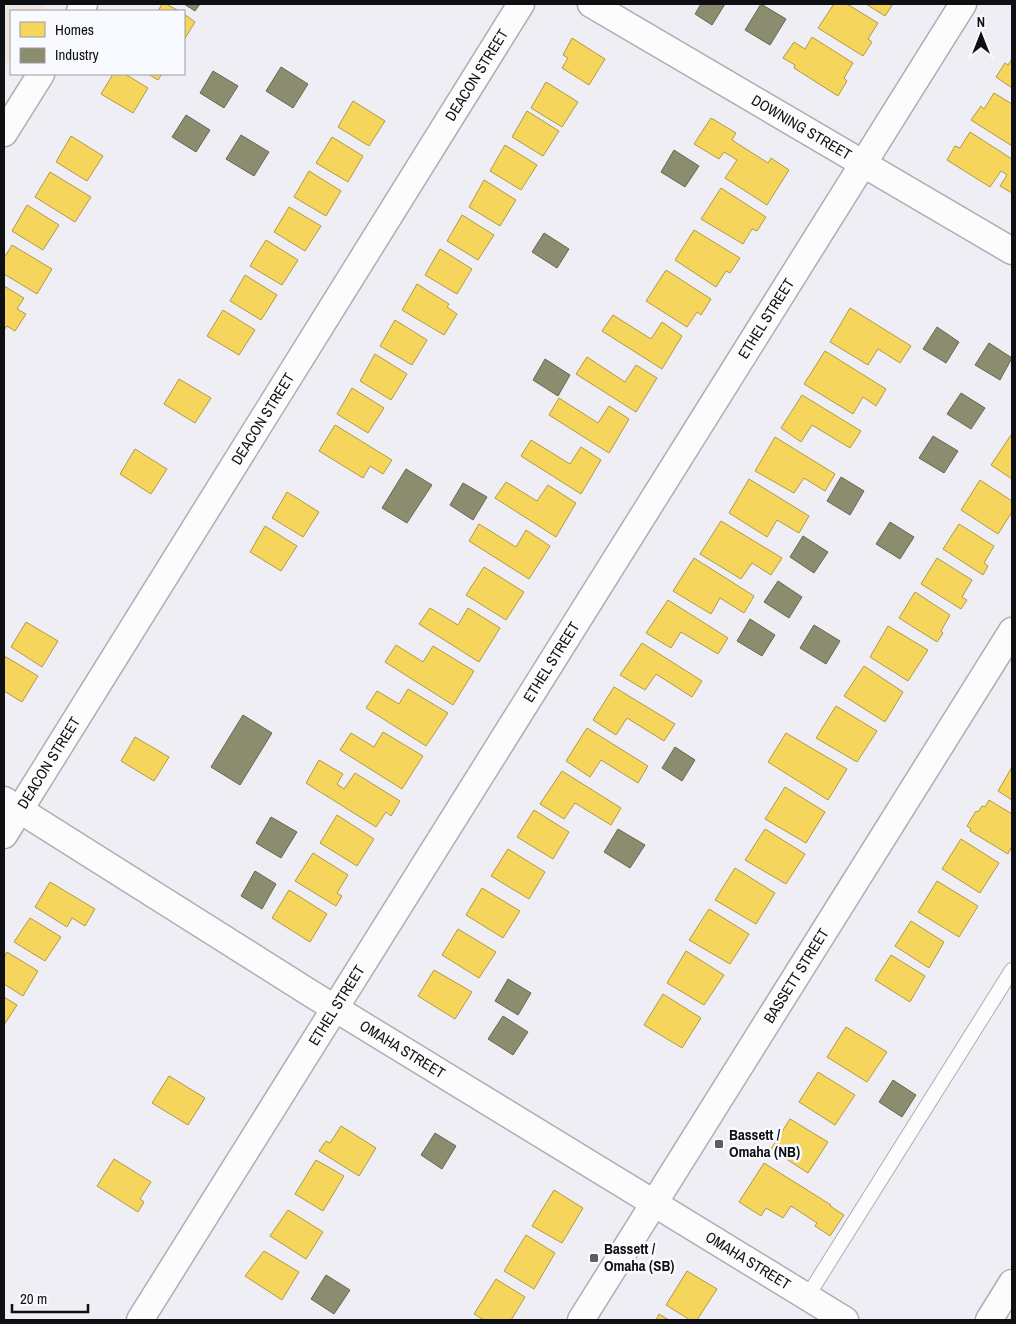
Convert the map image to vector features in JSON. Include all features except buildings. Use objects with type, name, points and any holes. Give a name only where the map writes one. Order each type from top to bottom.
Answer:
[{"type":"street","name":"DEACON STREET","points":[[4,835],[11,805],[521,4]]},
{"type":"street","name":"DOWNING STREET","points":[[591,4],[1012,251]]},
{"type":"street","name":"ETHEL STREET","points":[[140,1320],[963,4]]},
{"type":"street","points":[[4,133],[40,75]]},
{"type":"street","name":"BASSETT STREET","points":[[581,1320],[1012,631]]},
{"type":"street","name":"OMAHA STREET","points":[[11,805],[335,1008],[845,1320]]},
{"type":"street","points":[[989,1320],[1012,1283]]},
{"type":"lane","points":[[806,1296],[1012,970]]},
{"type":"shaded area","points":[[4,4],[40,4],[44,6],[42,10],[10,10],[10,59],[4,69]]},
{"type":"place","name":"Bassett / Omaha (NB)","points":[[719,1144]]},
{"type":"place","name":"Bassett / Omaha (SB)","points":[[594,1258]]}]
